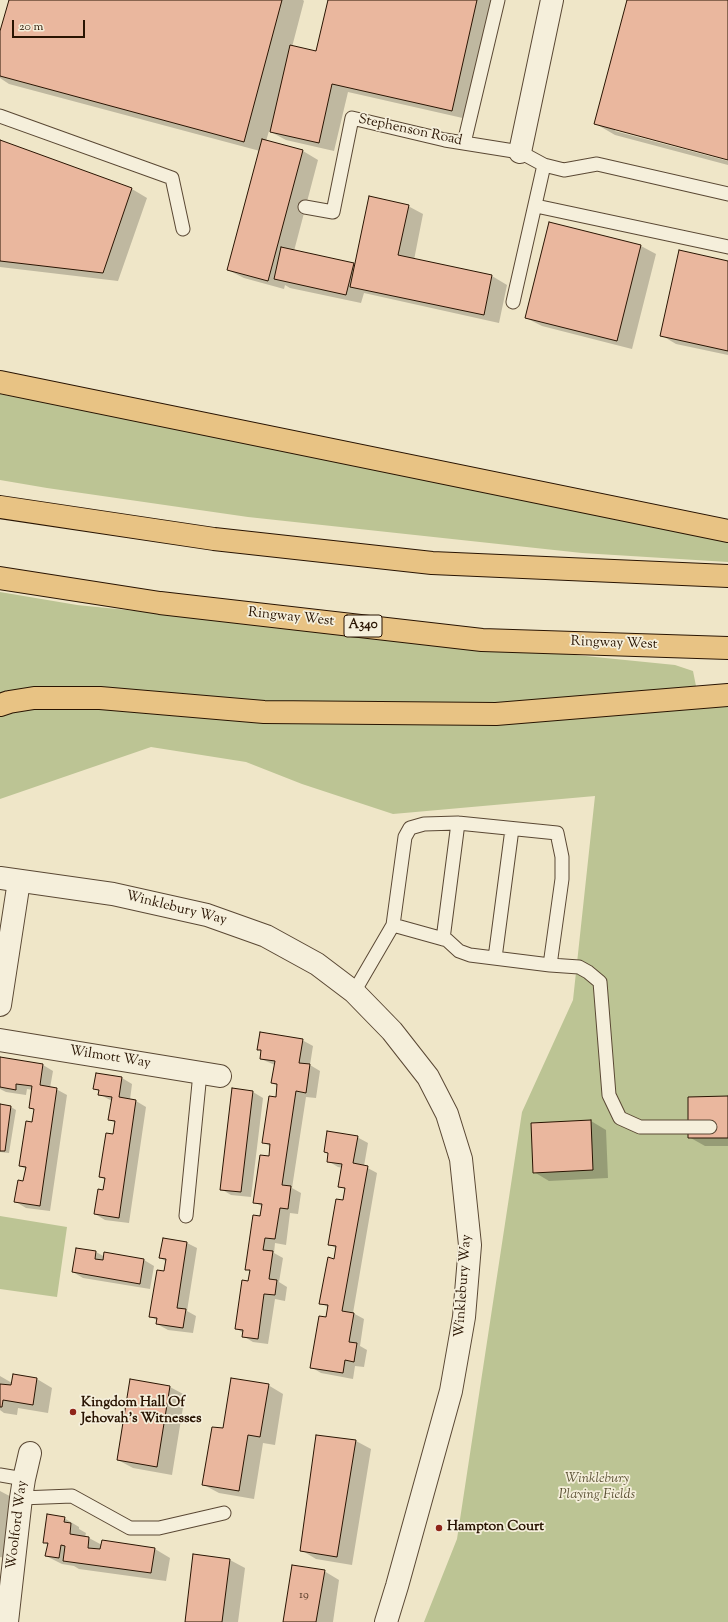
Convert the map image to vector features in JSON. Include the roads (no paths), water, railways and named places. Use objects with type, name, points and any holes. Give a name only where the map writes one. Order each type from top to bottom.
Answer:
[{"type":"main road","points":[[0,382],[728,530]]},
{"type":"main road","points":[[0,507],[214,539],[432,563],[728,576]]},
{"type":"main road","name":"Ringway West","points":[[0,578],[160,603],[482,640],[728,648]]},
{"type":"main road","points":[[0,705],[34,698],[100,698],[264,712],[496,714],[728,695]]},
{"type":"street","points":[[520,152],[552,0]]},
{"type":"street","points":[[0,1005],[10,879]]},
{"type":"street","name":"Winklebury Way","points":[[10,879],[113,894],[207,915],[266,936],[317,964],[354,992],[392,1031],[428,1077],[447,1114],[462,1159],[470,1245],[464,1317],[453,1384],[386,1622]]},
{"type":"street","name":"Wilmott Way","points":[[0,1040],[210,1075]]},
{"type":"street","name":"Woolford Way","points":[[7,1622],[22,1488],[30,1453]]},
{"type":"lane","points":[[464,143],[498,0]]},
{"type":"lane","points":[[0,116],[172,178],[182,229]]},
{"type":"lane","name":"Stephenson Road","points":[[305,207],[333,212],[352,118],[464,143],[520,152],[544,165],[564,170],[597,164],[728,194]]},
{"type":"lane","points":[[513,302],[536,206],[544,165]]},
{"type":"lane","points":[[536,206],[728,247]]},
{"type":"lane","points":[[443,939],[458,823]]},
{"type":"lane","points":[[354,992],[393,925],[405,837],[410,828],[424,824],[458,823],[557,833],[562,857],[562,879],[550,965]]},
{"type":"lane","points":[[495,958],[512,828]]},
{"type":"lane","points":[[393,925],[447,940],[459,951],[470,955],[579,967],[588,972],[600,982],[609,1096],[620,1118],[640,1127],[710,1127]]},
{"type":"lane","points":[[186,1216],[210,1075]]},
{"type":"lane","points":[[0,1475],[22,1488],[72,1496],[130,1528],[159,1528],[224,1513]]},
{"type":"place","name":"Kingdom Hall Of Jehovah's Witnesses","points":[[73,1412]]},
{"type":"place","name":"Hampton Court","points":[[439,1528]]},
{"type":"park label","name":"Winklebury Playing Fields","points":[[597,1488]]}]
